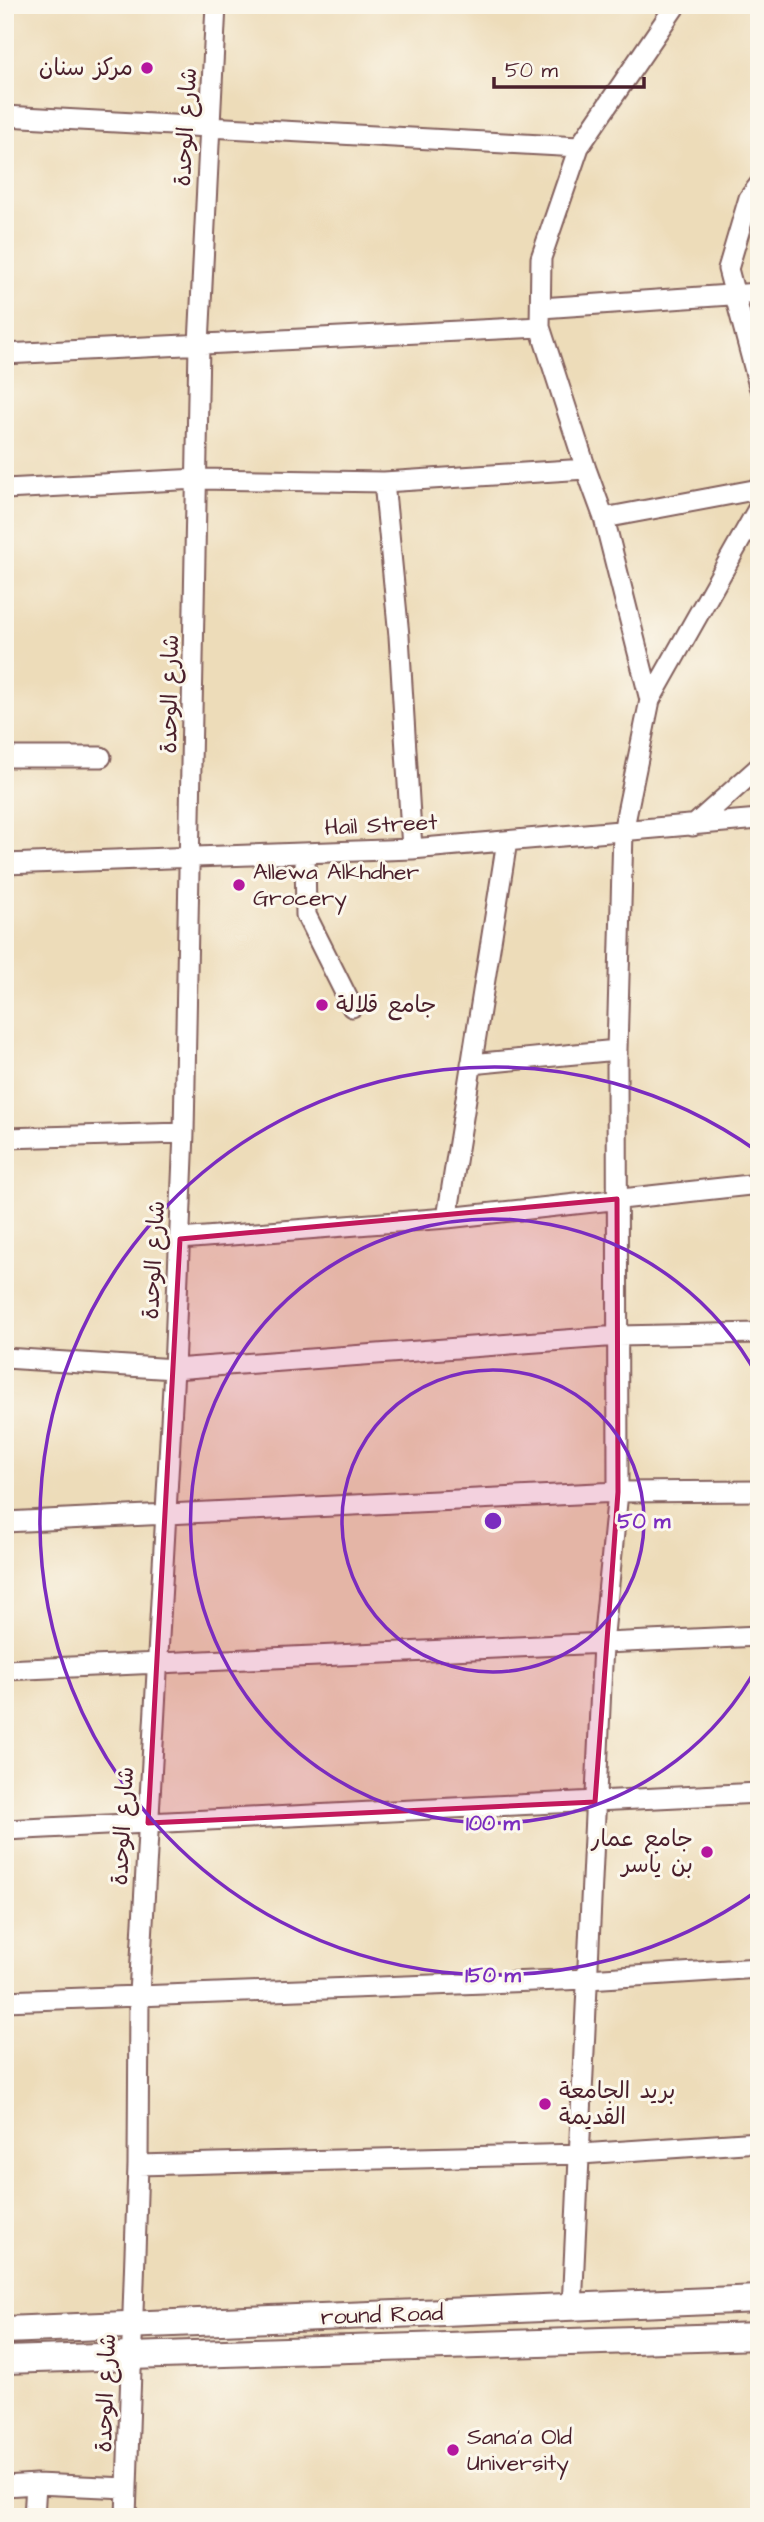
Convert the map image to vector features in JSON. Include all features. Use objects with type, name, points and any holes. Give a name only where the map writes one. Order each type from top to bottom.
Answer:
[{"type":"main road","name":"round Road","points":[[5,2330],[759,2299]]},
{"type":"main road","name":"round Road","points":[[5,2360],[759,2336]]},
{"type":"street","name":"شارع الوحدة","points":[[126,2517],[138,2165],[139,1994],[174,1368],[184,1133],[199,344],[216,5]]},
{"type":"street","points":[[650,700],[604,518],[586,469],[541,317],[541,258],[579,147],[676,5]]},
{"type":"street","points":[[5,116],[579,147]]},
{"type":"street","points":[[759,185],[749,198],[728,270],[759,386]]},
{"type":"street","points":[[5,354],[199,344],[541,317],[759,293]]},
{"type":"street","points":[[5,489],[198,478],[384,482],[586,469]]},
{"type":"street","points":[[384,482],[399,636],[412,849]]},
{"type":"street","points":[[604,518],[759,489]]},
{"type":"street","points":[[572,2308],[603,1644],[618,1492],[617,1050],[623,832],[650,700],[759,507]]},
{"type":"street","points":[[5,757],[100,757]]},
{"type":"street","points":[[693,827],[759,767]]},
{"type":"street","name":"Hail Street","points":[[5,864],[412,849],[693,827],[759,819]]},
{"type":"street","points":[[446,1218],[507,841]]},
{"type":"street","points":[[305,855],[306,915],[352,1007]]},
{"type":"street","points":[[471,1064],[617,1050]]},
{"type":"street","points":[[5,1138],[184,1133]]},
{"type":"street","points":[[180,1239],[446,1218],[759,1184]]},
{"type":"street","points":[[5,1358],[174,1368],[618,1336],[759,1333]]},
{"type":"street","points":[[5,1522],[618,1492],[759,1491]]},
{"type":"street","points":[[5,1670],[759,1636]]},
{"type":"street","points":[[5,1830],[759,1793]]},
{"type":"street","points":[[5,2001],[588,1979],[759,1968]]},
{"type":"street","points":[[138,2165],[581,2154],[759,2142]]},
{"type":"street","points":[[5,2486],[36,2484],[127,2488]]},
{"type":"street","points":[[34,2517],[36,2484]]},
{"type":"highlighted area","points":[[617,1199],[618,1492],[595,1802],[148,1823],[180,1239]]},
{"type":"place","name":"مركز سنان","points":[[147,68]]},
{"type":"place","name":"Allewa Alkhdher Grocery","points":[[239,885]]},
{"type":"place","name":"جامع قلالة","points":[[322,1005]]},
{"type":"place","name":"جامع عمار بن ياسر","points":[[707,1852]]},
{"type":"place","name":"بريد الجامعة القديمة","points":[[545,2104]]},
{"type":"place","name":"Sana'a Old University","points":[[453,2450]]}]
